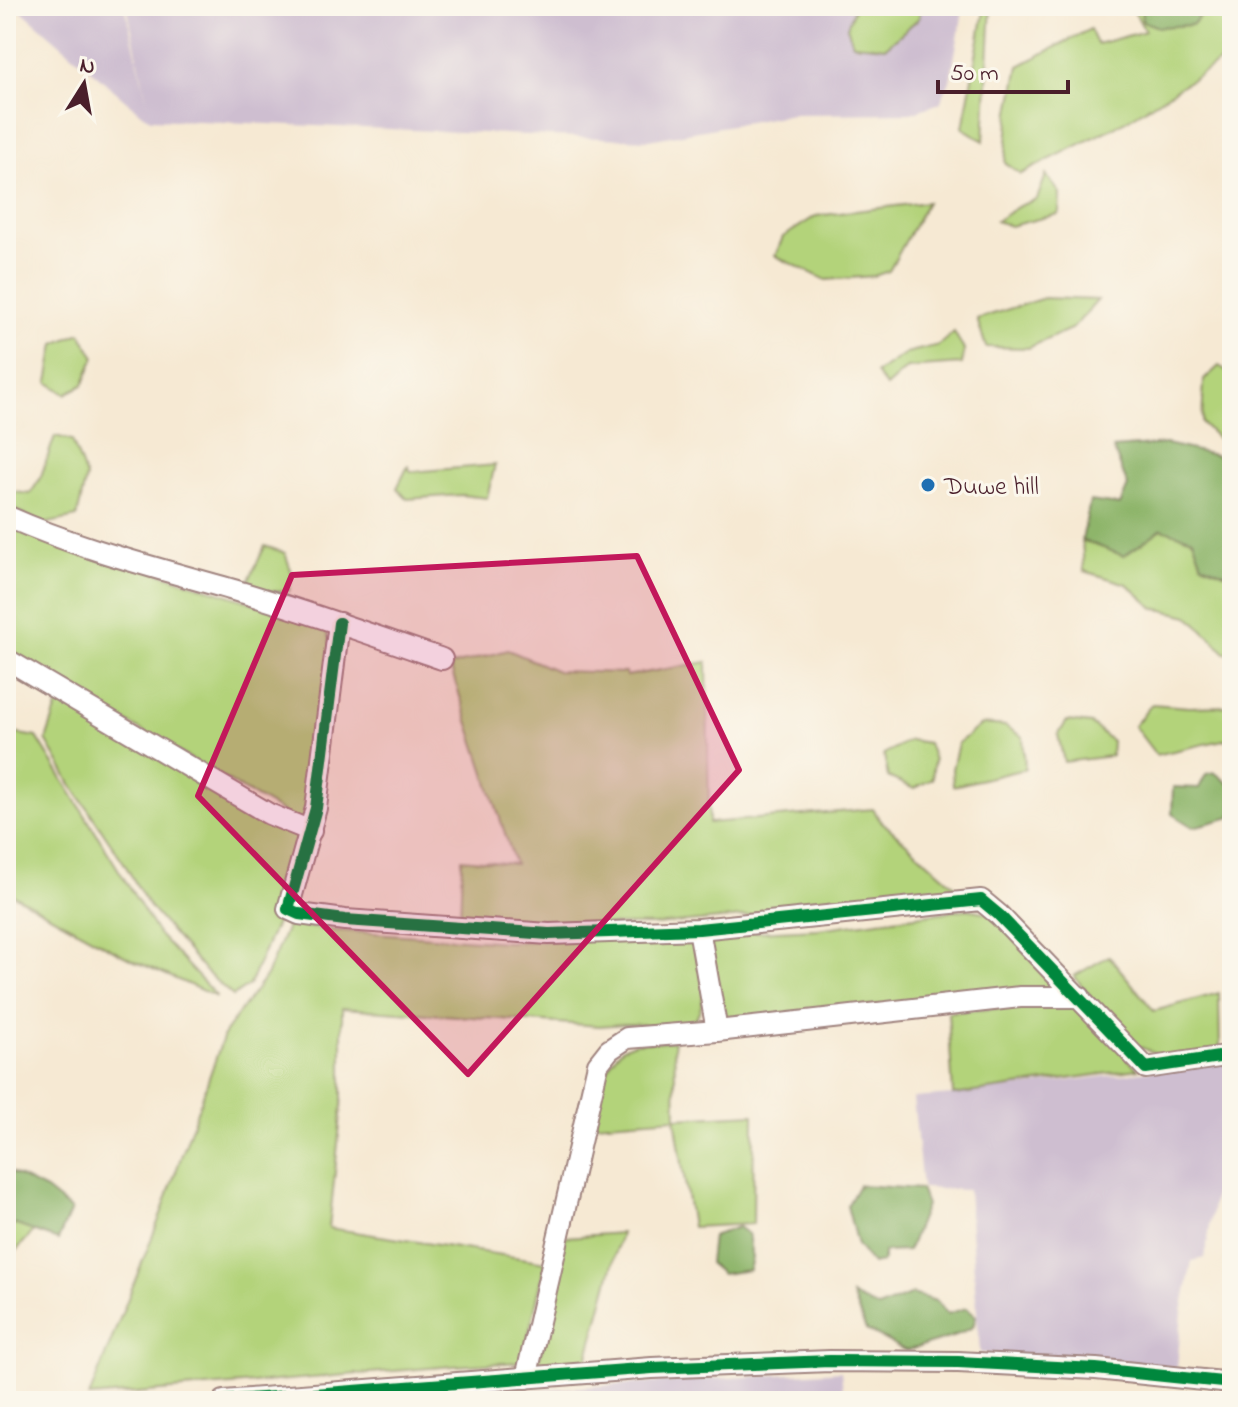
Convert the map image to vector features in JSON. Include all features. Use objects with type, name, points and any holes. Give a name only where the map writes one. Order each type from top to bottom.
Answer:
[{"type":"street","points":[[6,516],[31,527],[339,623],[442,659]]},
{"type":"street","points":[[339,623],[328,723],[311,831],[288,909],[299,914],[500,933],[549,934],[699,929],[981,900],[1080,997],[1146,1068],[1232,1055]]},
{"type":"street","points":[[6,659],[269,814],[311,831]]},
{"type":"street","points":[[699,929],[717,1031]]},
{"type":"street","points":[[526,1378],[598,1064],[609,1050],[627,1038],[1020,997],[1080,997]]},
{"type":"street","points":[[224,1401],[702,1365],[890,1361],[1096,1369],[1232,1383]]},
{"type":"highlighted area","points":[[637,556],[739,770],[468,1074],[198,796],[292,575]]},
{"type":"shaded area","points":[[16,6],[125,6],[148,106],[127,6],[964,6],[950,81],[940,103],[911,113],[792,114],[649,140],[151,119]]},
{"type":"shaded area","points":[[1232,1061],[1205,1258],[1192,1261],[1182,1312],[1177,1368],[980,1353],[968,1190],[922,1188],[913,1098]]},
{"type":"shaded area","points":[[841,1371],[844,1401],[357,1401]]},
{"type":"green space","points":[[855,6],[921,6],[919,18],[886,47],[853,44],[847,27]]},
{"type":"green space","points":[[985,6],[991,6],[984,141],[963,128]]},
{"type":"green space","points":[[1131,6],[1232,6],[1232,54],[1124,122],[1021,174],[1005,163],[1010,111],[1019,66],[1090,29],[1097,44],[1145,31]]},
{"type":"green space","points":[[1141,6],[1196,6],[1201,15],[1192,25],[1158,27],[1142,21]]},
{"type":"green space","points":[[1046,175],[1060,193],[1059,214],[1010,226],[996,221],[1037,199]]},
{"type":"green space","points":[[927,202],[889,271],[874,276],[826,280],[775,256],[783,237],[816,216]]},
{"type":"green space","points":[[1044,298],[1098,300],[1073,328],[1028,348],[986,347],[977,319]]},
{"type":"green space","points":[[954,332],[964,350],[962,364],[907,368],[886,387],[876,373],[906,353],[939,345]]},
{"type":"green space","points":[[80,333],[95,357],[83,385],[65,394],[48,382],[55,344]]},
{"type":"green space","points":[[1219,366],[1232,374],[1232,452],[1223,451],[1219,440],[1202,423],[1204,380]]},
{"type":"green space","points":[[55,436],[72,440],[86,477],[77,517],[44,524],[6,506],[6,491],[30,494],[40,479]]},
{"type":"green space","points":[[1166,444],[1232,459],[1232,576],[1202,564],[1193,539],[1162,529],[1124,556],[1082,540],[1090,501],[1120,505],[1128,486],[1113,448]]},
{"type":"green space","points":[[495,465],[487,498],[461,495],[407,499],[397,488],[408,466],[411,472]]},
{"type":"green space","points":[[6,524],[300,618],[327,632],[331,647],[309,824],[294,819],[6,652]]},
{"type":"green space","points":[[1162,528],[1193,539],[1202,564],[1232,576],[1232,655],[1225,652],[1189,616],[1154,608],[1127,584],[1084,571],[1082,540],[1124,555]]},
{"type":"green space","points":[[265,546],[285,553],[292,573],[289,591],[264,592],[247,584]]},
{"type":"green space","points":[[508,650],[557,671],[625,673],[626,676],[707,662],[709,823],[873,809],[880,820],[962,892],[960,897],[655,925],[460,924],[462,859],[515,864],[450,666]]},
{"type":"green space","points":[[60,698],[304,833],[278,919],[249,985],[233,996],[204,970],[148,905],[71,784],[46,740]]},
{"type":"green space","points":[[1152,704],[1232,706],[1232,738],[1156,755],[1134,726]]},
{"type":"green space","points":[[1067,721],[1091,724],[1112,741],[1111,756],[1064,762],[1058,735]]},
{"type":"green space","points":[[982,724],[1005,726],[1023,737],[1025,769],[953,786],[952,769],[958,743]]},
{"type":"green space","points":[[6,732],[37,737],[158,934],[217,997],[128,958],[6,891]]},
{"type":"green space","points":[[909,740],[928,743],[934,760],[932,779],[914,789],[888,777],[884,754]]},
{"type":"green space","points":[[1214,772],[1232,786],[1232,817],[1193,827],[1172,814],[1173,787],[1199,788],[1206,774]]},
{"type":"green space","points":[[968,909],[989,913],[1031,958],[1056,991],[725,1018],[710,942],[713,934],[818,929]]},
{"type":"green space","points":[[288,924],[328,930],[507,942],[681,936],[696,944],[703,999],[696,1018],[688,1026],[600,1026],[342,1008],[342,1106],[329,1228],[546,1262],[522,1362],[89,1397],[160,1217],[225,1032],[266,976]]},
{"type":"green space","points":[[1109,956],[1154,1011],[1219,993],[1220,1050],[1165,1057],[1127,1042],[1074,976]]},
{"type":"green space","points":[[1072,1003],[1138,1069],[953,1095],[948,1012]]},
{"type":"green space","points":[[674,1041],[676,1118],[754,1114],[753,1224],[692,1227],[675,1118],[595,1124],[605,1076],[616,1055],[635,1043]]},
{"type":"green space","points":[[6,1170],[46,1190],[71,1210],[58,1240],[14,1224],[6,1230]]},
{"type":"green space","points":[[859,1185],[920,1189],[926,1205],[908,1251],[883,1252],[883,1262],[872,1264],[857,1245],[847,1206]]},
{"type":"green space","points":[[14,1224],[34,1231],[6,1262],[6,1230]]},
{"type":"green space","points":[[738,1227],[748,1234],[752,1258],[749,1270],[722,1274],[709,1263],[712,1236]]},
{"type":"green space","points":[[621,1233],[586,1364],[538,1366],[565,1237]]},
{"type":"green space","points":[[912,1294],[936,1301],[947,1314],[966,1308],[976,1316],[973,1327],[906,1351],[866,1330],[852,1296],[878,1308]]},
{"type":"cycle path","points":[[339,623],[316,808],[288,909],[299,914],[345,920],[549,934],[699,929],[981,900],[1146,1068],[1232,1055]]},
{"type":"cycle path","points":[[224,1401],[652,1368],[830,1361],[958,1362],[1096,1369],[1232,1383]]},
{"type":"place","name":"Duwe hill","points":[[928,485]]}]
